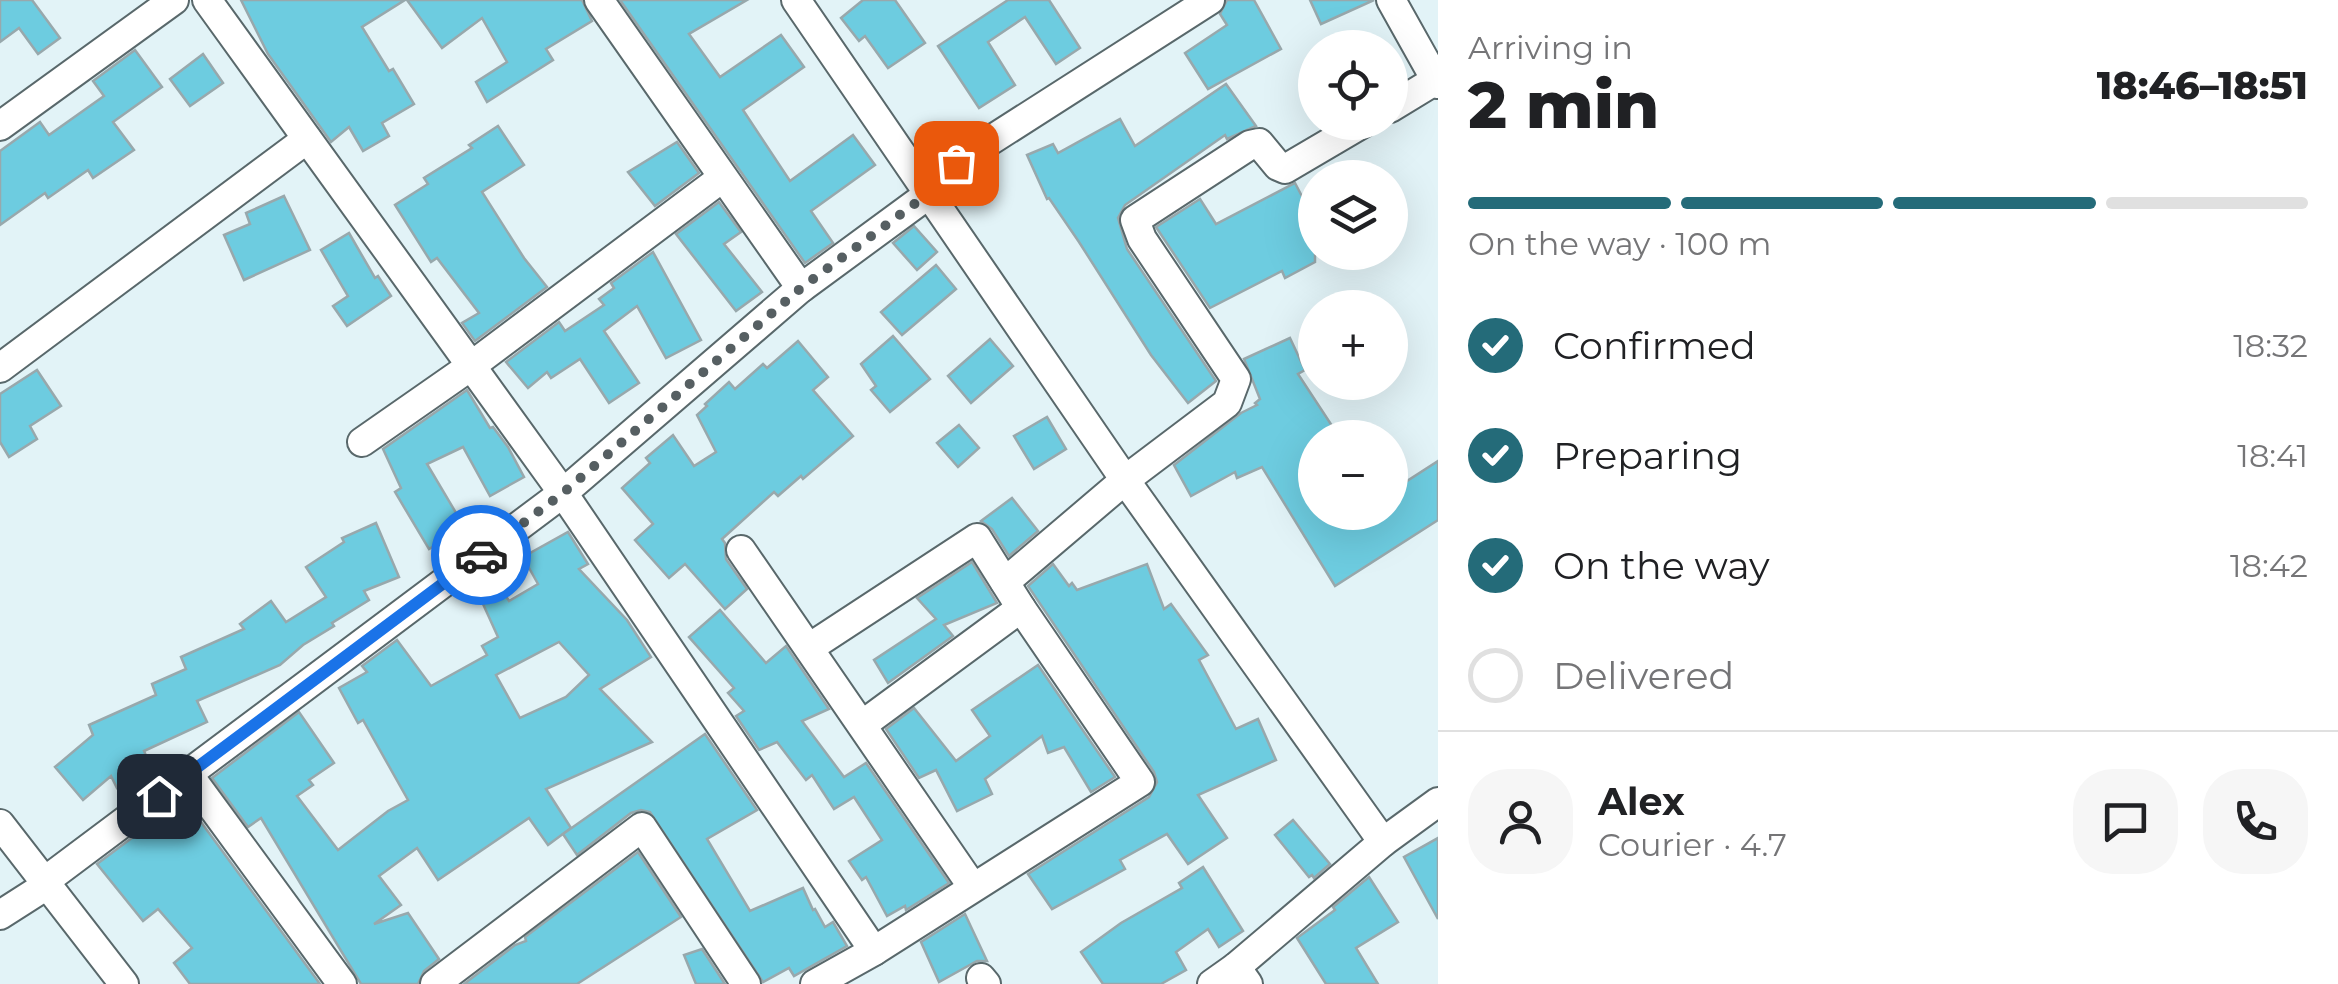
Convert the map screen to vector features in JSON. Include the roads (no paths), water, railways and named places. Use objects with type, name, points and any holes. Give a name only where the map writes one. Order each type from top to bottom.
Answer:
[{"type":"street","points":[[0,126],[174,0]]},
{"type":"street","points":[[206,0],[563,493],[874,951]]},
{"type":"street","points":[[599,0],[801,288]]},
{"type":"street","points":[[796,0],[1125,480],[1383,842]]},
{"type":"street","points":[[0,915],[563,493],[801,288],[926,188],[1210,0]]},
{"type":"street","points":[[1394,1],[1437,82],[1408,98]]},
{"type":"street","points":[[0,368],[307,140]]},
{"type":"street","points":[[1005,582],[1125,480],[1228,403],[1236,379],[1142,239],[1135,220],[1250,145],[1259,143],[1285,169],[1334,140]]},
{"type":"street","points":[[362,442],[471,366],[722,178]]},
{"type":"street","points":[[808,648],[977,538],[1020,608],[1140,782],[874,951],[815,984]]},
{"type":"street","points":[[741,550],[972,886]]},
{"type":"street","points":[[862,725],[1020,608]]},
{"type":"street","points":[[188,774],[342,984]]},
{"type":"street","points":[[1212,984],[1242,976],[1383,842],[1438,802]]},
{"type":"street","points":[[0,824],[124,984]]},
{"type":"street","points":[[435,984],[642,828],[746,984]]}]
